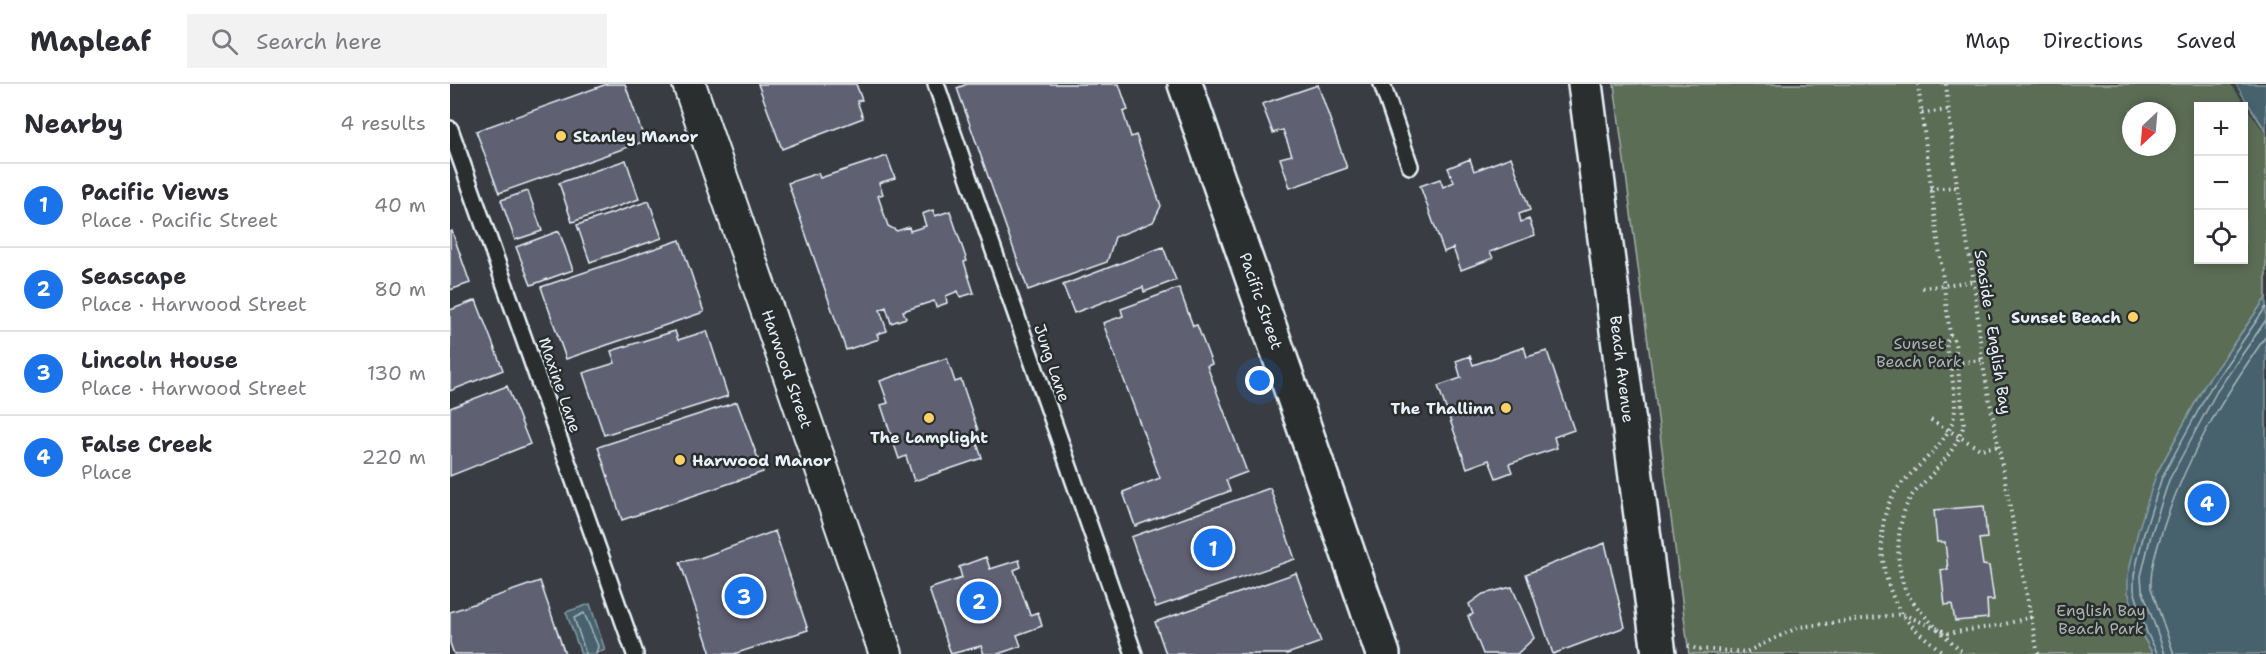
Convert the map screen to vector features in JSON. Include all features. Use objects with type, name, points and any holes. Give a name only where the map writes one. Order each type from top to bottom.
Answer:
[{"type":"street","name":"Harwood Street","points":[[689,84],[886,654]]},
{"type":"street","name":"Pacific Street","points":[[1185,84],[1383,654]]},
{"type":"street","name":"Beach Avenue","points":[[1585,84],[1674,650]]},
{"type":"lane","name":"Jung Lane","points":[[936,84],[1134,654]]},
{"type":"lane","points":[[1382,84],[1410,166]]},
{"type":"lane","name":"Maxine Lane","points":[[450,129],[635,654]]},
{"type":"path","points":[[1918,84],[1943,286],[1950,334],[1955,342],[1964,413],[1960,437],[1936,471],[1912,495],[1901,516],[1901,575],[1909,596],[1964,654]]},
{"type":"path","name":"Seaside - English Bay","points":[[1946,84],[1957,187],[1974,281],[1982,360],[2038,654]]},
{"type":"path","points":[[1922,113],[1949,111]]},
{"type":"path","points":[[1930,189],[1957,187]]},
{"type":"path","points":[[1922,288],[1974,281]]},
{"type":"path","points":[[1945,654],[1902,614],[1884,576],[1883,542],[1887,509],[1899,486],[1923,463],[1948,430],[1955,414],[1946,343],[1950,334]]},
{"type":"path","points":[[1932,366],[1982,360]]},
{"type":"path","points":[[1931,420],[1980,449],[1999,446]]},
{"type":"path","points":[[1674,650],[1697,649],[1745,653],[1799,627],[1902,614],[1948,633],[1997,626],[2032,617]]},
{"type":"green space","name":"Sunset Beach Park","points":[[1614,84],[2234,84],[2246,102],[2194,102],[2194,264],[2248,264],[2248,105],[2266,131],[2266,298],[2206,383],[2156,475],[2142,635],[2153,654],[1689,654]]},
{"type":"water","points":[[2235,84],[2266,84],[2266,131],[2248,102]]},
{"type":"water","points":[[2266,298],[2266,654],[2153,654],[2142,635],[2128,592],[2128,575],[2138,531],[2156,475],[2206,383]]},
{"type":"water","points":[[590,604],[605,650],[594,654],[581,654],[566,612]]},
{"type":"pier","points":[[2231,84],[2235,84],[2246,102],[2243,102]]},
{"type":"pier","points":[[2248,105],[2266,134],[2248,109]]},
{"type":"building","name":"Stanley Manor","points":[[607,84],[625,84],[645,141],[499,193],[476,131]]},
{"type":"building","points":[[758,84],[856,84],[862,100],[857,101],[863,118],[782,149]]},
{"type":"building","points":[[967,84],[1119,84],[1128,110],[1123,112],[1131,137],[1136,135],[1161,206],[1153,222],[1115,237],[1107,262],[1028,290],[957,88]]},
{"type":"building","points":[[1318,85],[1347,168],[1290,188],[1280,158],[1292,155],[1283,130],[1273,133],[1262,104]]},
{"type":"building","points":[[887,156],[895,178],[879,183],[883,194],[878,196],[888,226],[897,231],[909,227],[910,231],[926,226],[922,214],[933,210],[935,216],[950,211],[967,261],[964,262],[974,293],[960,297],[958,291],[946,296],[947,303],[936,307],[934,301],[903,311],[906,318],[891,323],[886,307],[880,310],[887,331],[877,334],[879,339],[846,350],[788,183],[818,173],[820,178]]},
{"type":"building","points":[[1511,157],[1530,210],[1519,214],[1521,222],[1529,219],[1535,235],[1490,252],[1493,258],[1461,270],[1453,248],[1444,252],[1420,186],[1440,179],[1443,187],[1454,182],[1448,168],[1470,159],[1474,171]]},
{"type":"building","points":[[626,160],[639,199],[572,222],[559,183]]},
{"type":"building","points":[[528,191],[542,231],[515,240],[501,200]]},
{"type":"building","points":[[649,201],[662,238],[590,262],[577,225]]},
{"type":"building","points":[[452,231],[470,283],[450,290],[450,232]]},
{"type":"building","points":[[559,231],[573,270],[531,285],[516,247]]},
{"type":"building","points":[[680,240],[704,312],[566,359],[541,287]]},
{"type":"building","points":[[1163,247],[1176,280],[1144,292],[1143,287],[1074,313],[1063,285]]},
{"type":"building","points":[[1179,288],[1193,326],[1197,325],[1212,364],[1207,366],[1247,472],[1226,480],[1230,491],[1135,526],[1123,492],[1160,478],[1103,323],[1123,316],[1121,309]]},
{"type":"building","points":[[476,300],[503,370],[450,391],[450,310]]},
{"type":"building","points":[[675,331],[678,340],[707,331],[728,396],[604,435],[583,373],[615,363],[611,351]]},
{"type":"building","name":"The Thallinn","points":[[1524,347],[1527,357],[1547,351],[1574,430],[1554,437],[1557,448],[1509,464],[1512,472],[1496,478],[1489,460],[1467,468],[1438,386],[1461,378],[1456,361],[1470,356],[1473,365]]},
{"type":"building","name":"The Lamplight","points":[[947,358],[955,382],[961,380],[978,430],[973,432],[982,458],[914,481],[906,456],[899,459],[881,405],[888,403],[880,381]]},
{"type":"building","points":[[507,386],[530,444],[450,476],[450,408]]},
{"type":"building","name":"Harwood Manor","points":[[737,402],[763,472],[622,520],[598,447]]},
{"type":"building","points":[[1270,488],[1295,559],[1156,607],[1131,537]]},
{"type":"building","points":[[1984,506],[1987,538],[1979,539],[1983,565],[1989,566],[1994,600],[1987,600],[1988,618],[1955,621],[1952,604],[1945,605],[1941,570],[1948,569],[1945,542],[1937,542],[1934,510]]},
{"type":"building","points":[[775,531],[808,630],[734,654],[711,654],[680,562],[700,558]]},
{"type":"building","points":[[1605,543],[1625,627],[1553,654],[1526,574]]},
{"type":"building","points":[[986,557],[990,569],[1019,560],[1021,567],[1014,570],[1030,615],[1038,612],[1042,626],[1017,635],[1021,646],[998,654],[984,654],[981,646],[951,654],[929,589],[962,578],[959,567]]},
{"type":"building","points":[[1296,573],[1321,642],[1287,654],[1166,654],[1155,622]]},
{"type":"building","points":[[540,581],[565,654],[454,654],[450,643],[450,612]]},
{"type":"building","points":[[1512,587],[1534,638],[1517,654],[1483,654],[1468,616],[1473,614],[1469,604],[1483,594]]},
{"type":"place","name":"Stanley Manor","points":[[561,136]]},
{"type":"place","name":"Sunset Beach","points":[[2133,317]]},
{"type":"place","name":"The Thallinn","points":[[1506,408]]},
{"type":"place","name":"The Lamplight","points":[[929,418]]},
{"type":"place","name":"Harwood Manor","points":[[680,460]]},
{"type":"place","name":"False Creek","points":[[2207,503]]},
{"type":"place","name":"Pacific Views","points":[[1213,548]]},
{"type":"place","name":"Lincoln House","points":[[744,596]]},
{"type":"place","name":"Seascape","points":[[979,601]]},
{"type":"park label","name":"English Bay Beach Park","points":[[2101,619]]}]
